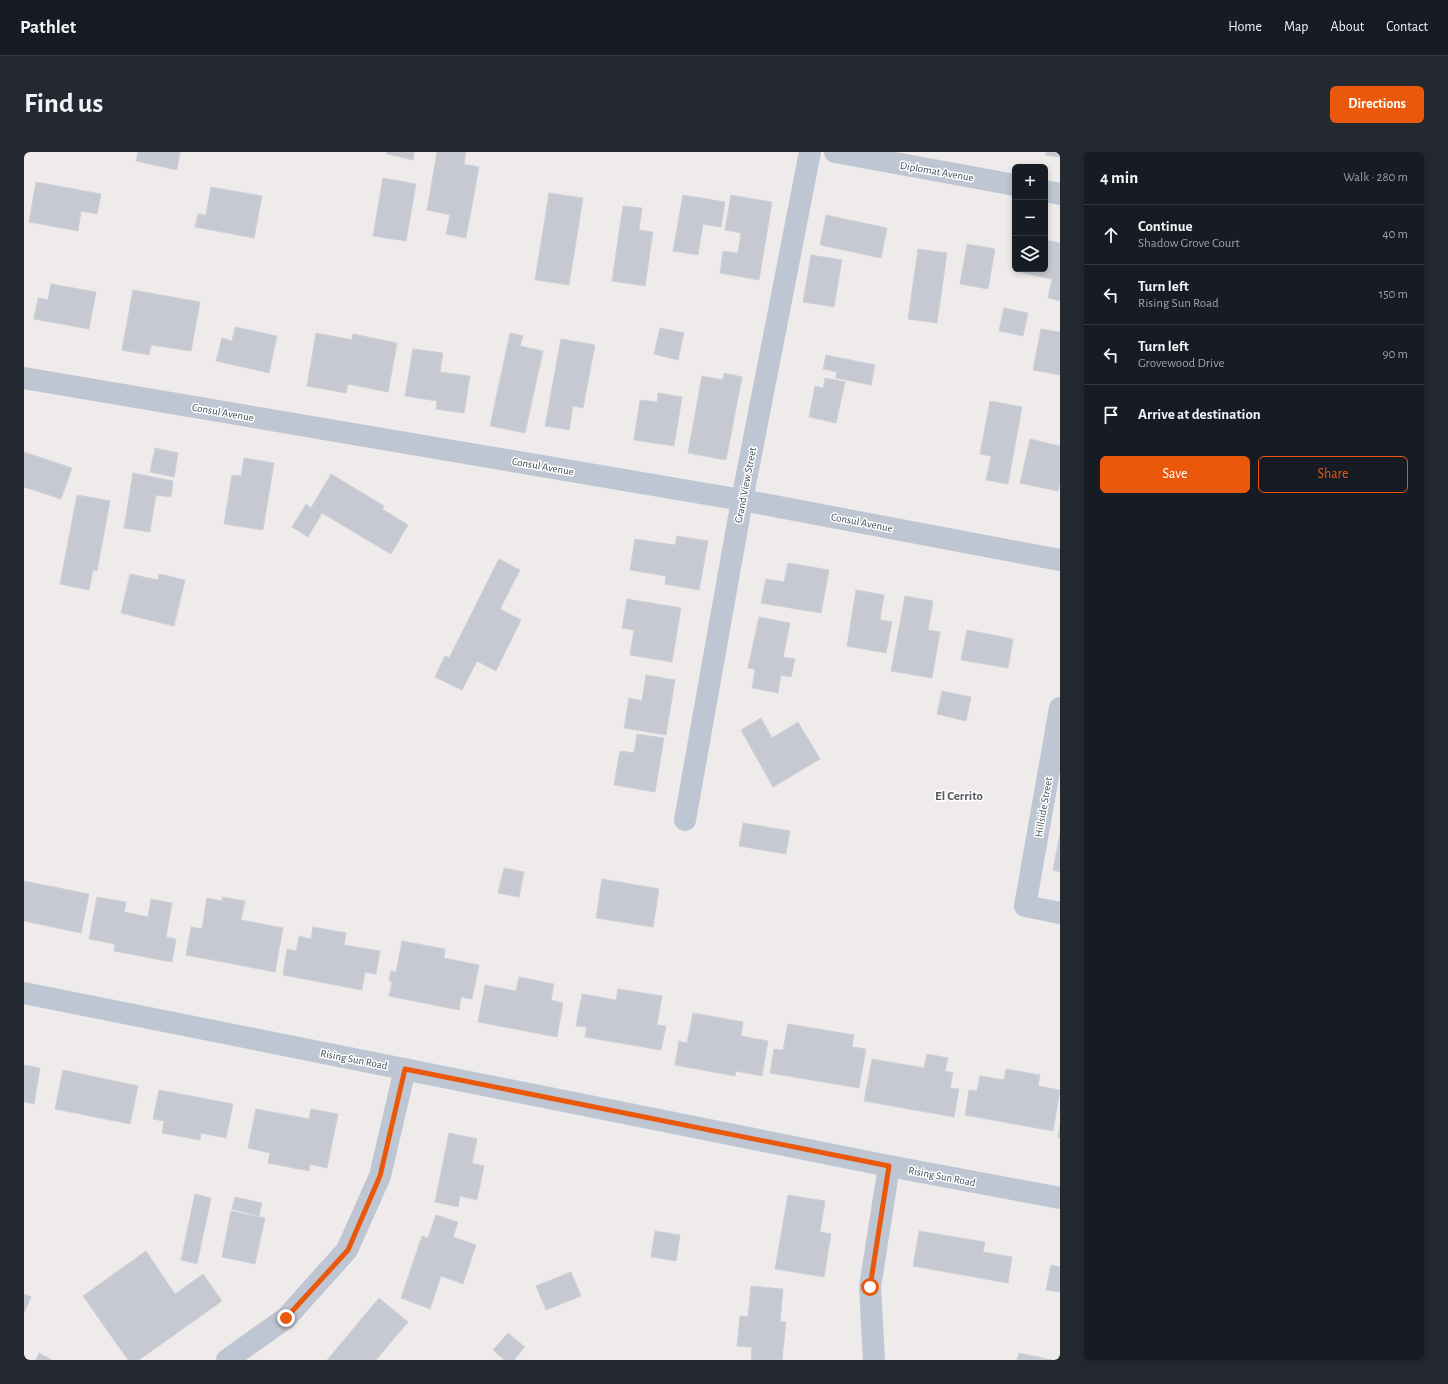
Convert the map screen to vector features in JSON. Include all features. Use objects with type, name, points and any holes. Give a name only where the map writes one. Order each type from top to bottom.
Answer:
[{"type":"street","name":"Grand View Street","points":[[685,820],[742,500],[810,152]]},
{"type":"street","name":"Diplomat Avenue","points":[[835,152],[1012,184]]},
{"type":"street","points":[[1048,192],[1060,194]]},
{"type":"street","name":"Consul Avenue","points":[[24,378],[742,500],[1060,560]]},
{"type":"street","name":"Hillside Street","points":[[1060,708],[1057,746],[1025,906],[1060,913]]},
{"type":"street","name":"Rising Sun Road","points":[[24,993],[889,1166],[1060,1198]]},
{"type":"street","points":[[227,1360],[286,1318],[348,1250],[380,1176],[405,1069]]},
{"type":"street","points":[[874,1360],[870,1287],[889,1166]]},
{"type":"building","points":[[138,152],[180,152],[177,170],[136,161]]},
{"type":"building","points":[[387,152],[414,152],[413,160],[387,154]]},
{"type":"building","points":[[437,152],[466,152],[464,164],[479,167],[466,238],[446,234],[450,215],[427,210]]},
{"type":"building","points":[[1046,152],[1060,152],[1060,157],[1046,155]]},
{"type":"building","points":[[383,178],[416,184],[406,241],[373,236]]},
{"type":"building","points":[[36,182],[101,194],[97,214],[81,211],[78,231],[29,222]]},
{"type":"building","points":[[211,187],[262,196],[254,238],[195,227],[198,214],[206,215]]},
{"type":"building","points":[[549,193],[583,198],[569,285],[535,280]]},
{"type":"building","points":[[683,195],[725,202],[721,227],[703,224],[698,255],[673,251]]},
{"type":"building","points":[[731,195],[772,202],[759,280],[720,273],[723,251],[738,253],[741,233],[725,230]]},
{"type":"building","points":[[623,206],[642,208],[639,230],[653,232],[645,286],[612,281]]},
{"type":"building","points":[[826,215],[887,228],[881,258],[820,245]]},
{"type":"building","points":[[1048,241],[1060,243],[1060,301],[1048,298],[1052,279],[1023,273],[1048,272]]},
{"type":"building","points":[[967,244],[995,249],[988,289],[960,284]]},
{"type":"building","points":[[918,249],[947,253],[937,323],[908,319]]},
{"type":"building","points":[[811,255],[842,260],[834,307],[803,302]]},
{"type":"building","points":[[51,284],[96,292],[89,329],[34,319],[38,298],[48,300]]},
{"type":"building","points":[[133,290],[200,302],[191,351],[151,345],[149,355],[122,350]]},
{"type":"building","points":[[1004,308],[1028,313],[1023,336],[999,331]]},
{"type":"building","points":[[235,327],[277,336],[269,373],[216,361],[222,338],[232,341]]},
{"type":"building","points":[[660,328],[684,333],[678,360],[654,354]]},
{"type":"building","points":[[1041,329],[1060,332],[1060,375],[1033,370]]},
{"type":"building","points":[[316,333],[352,340],[353,334],[397,343],[388,392],[348,384],[346,393],[307,386]]},
{"type":"building","points":[[510,333],[523,336],[520,346],[543,351],[525,433],[490,426]]},
{"type":"building","points":[[561,339],[595,345],[583,408],[573,406],[569,430],[545,426]]},
{"type":"building","points":[[413,349],[443,353],[440,372],[470,376],[464,413],[436,409],[437,401],[405,396]]},
{"type":"building","points":[[826,355],[875,365],[871,385],[836,378],[837,372],[823,369]]},
{"type":"building","points":[[724,373],[742,377],[726,460],[688,453],[702,376],[723,380]]},
{"type":"building","points":[[825,378],[845,382],[836,423],[809,417],[815,386],[823,388]]},
{"type":"building","points":[[658,393],[682,397],[674,446],[634,440],[640,400],[657,402]]},
{"type":"building","points":[[990,401],[1022,407],[1008,484],[986,480],[991,456],[980,454]]},
{"type":"building","points":[[1030,439],[1060,446],[1060,482],[1058,491],[1020,483]]},
{"type":"building","points":[[155,448],[178,453],[174,477],[150,472]]},
{"type":"building","points":[[24,452],[72,468],[61,499],[24,487]]},
{"type":"building","points":[[244,458],[274,463],[263,530],[224,524],[232,475],[241,476]]},
{"type":"building","points":[[133,473],[173,481],[171,497],[156,495],[150,532],[124,528]]},
{"type":"building","points":[[331,474],[384,506],[382,509],[408,525],[391,554],[322,513],[308,537],[292,527],[306,504],[311,508]]},
{"type":"building","points":[[77,495],[110,501],[97,571],[93,570],[89,590],[60,584]]},
{"type":"building","points":[[677,536],[708,541],[699,590],[665,584],[666,576],[630,570],[635,539],[675,545]]},
{"type":"building","points":[[499,559],[520,570],[500,609],[521,620],[496,671],[477,661],[462,690],[435,677],[445,656],[449,658]]},
{"type":"building","points":[[788,563],[829,570],[821,613],[761,603],[766,579],[784,582]]},
{"type":"building","points":[[130,574],[158,580],[159,574],[185,580],[174,626],[121,613]]},
{"type":"building","points":[[856,590],[884,595],[880,620],[892,622],[886,653],[847,646]]},
{"type":"building","points":[[905,596],[933,601],[928,630],[940,632],[932,678],[891,671]]},
{"type":"building","points":[[627,599],[681,608],[672,662],[630,655],[634,630],[622,628]]},
{"type":"building","points":[[759,617],[790,623],[783,657],[795,659],[791,677],[781,675],[778,693],[752,688],[755,669],[748,668]]},
{"type":"building","points":[[967,630],[1013,639],[1008,668],[961,660]]},
{"type":"building","points":[[646,675],[675,680],[666,735],[624,728],[629,698],[642,701]]},
{"type":"building","points":[[942,691],[971,697],[966,721],[937,714]]},
{"type":"building","points":[[761,718],[772,738],[798,722],[820,759],[773,787],[741,730]]},
{"type":"building","points":[[637,734],[664,738],[655,792],[614,785],[620,751],[634,753]]},
{"type":"building","points":[[743,823],[790,831],[786,854],[739,846]]},
{"type":"building","points":[[1060,833],[1060,872],[1053,870]]},
{"type":"building","points":[[504,868],[524,872],[519,897],[498,893]]},
{"type":"building","points":[[602,879],[659,889],[653,927],[596,918]]},
{"type":"building","points":[[24,881],[89,894],[81,933],[24,921]]},
{"type":"building","points":[[97,897],[126,902],[124,912],[148,917],[151,899],[172,903],[166,937],[176,939],[172,962],[114,951],[115,944],[89,939]]},
{"type":"building","points":[[222,897],[245,901],[241,920],[283,928],[275,972],[186,955],[191,927],[202,929],[207,898],[222,901]]},
{"type":"building","points":[[313,927],[346,933],[344,945],[380,951],[376,974],[365,972],[362,990],[283,975],[287,949],[296,951],[299,936],[311,939]]},
{"type":"building","points":[[402,941],[445,949],[444,958],[479,965],[472,999],[461,997],[459,1010],[389,996],[392,982],[389,981],[391,971],[396,972]]},
{"type":"building","points":[[519,977],[554,984],[551,1000],[563,1003],[557,1037],[478,1022],[485,985],[516,991]]},
{"type":"building","points":[[618,989],[662,996],[657,1025],[666,1026],[661,1050],[585,1037],[587,1027],[576,1026],[582,994],[616,1000]]},
{"type":"building","points":[[693,1013],[743,1022],[741,1036],[768,1041],[762,1076],[736,1071],[735,1076],[675,1065],[679,1041],[687,1043]]},
{"type":"building","points":[[788,1024],[854,1035],[852,1047],[866,1049],[859,1088],[770,1073],[774,1049],[783,1050]]},
{"type":"building","points":[[927,1054],[948,1058],[945,1071],[953,1073],[950,1088],[959,1089],[954,1117],[864,1101],[872,1059],[924,1068]]},
{"type":"building","points":[[24,1065],[40,1068],[34,1104],[24,1102]]},
{"type":"building","points":[[1006,1069],[1040,1075],[1038,1086],[1060,1090],[1053,1131],[965,1115],[969,1090],[977,1091],[980,1076],[1004,1080]]},
{"type":"building","points":[[63,1070],[138,1086],[130,1124],[55,1109]]},
{"type":"building","points":[[159,1090],[233,1104],[226,1138],[201,1133],[200,1140],[162,1133],[164,1121],[153,1119]]},
{"type":"building","points":[[256,1109],[309,1119],[311,1109],[338,1114],[327,1168],[310,1164],[309,1171],[268,1163],[270,1153],[248,1148]]},
{"type":"building","points":[[1060,1125],[1060,1138],[1058,1137]]},
{"type":"building","points":[[449,1133],[477,1139],[472,1163],[484,1166],[477,1200],[460,1196],[458,1207],[435,1202]]},
{"type":"building","points":[[195,1194],[211,1198],[197,1264],[181,1260]]},
{"type":"building","points":[[788,1195],[825,1201],[820,1232],[831,1234],[824,1277],[775,1269]]},
{"type":"building","points":[[235,1197],[262,1203],[259,1216],[232,1209]]},
{"type":"building","points":[[231,1211],[265,1218],[255,1264],[222,1257]]},
{"type":"building","points":[[436,1215],[458,1222],[453,1237],[476,1245],[463,1284],[441,1276],[430,1309],[401,1298],[422,1236],[428,1238]]},
{"type":"building","points":[[655,1231],[680,1235],[676,1261],[651,1257]]},
{"type":"building","points":[[919,1231],[985,1242],[983,1252],[1012,1257],[1008,1283],[913,1266]]},
{"type":"building","points":[[146,1251],[175,1294],[203,1274],[222,1301],[139,1360],[128,1360],[83,1296]]},
{"type":"building","points":[[1051,1265],[1060,1267],[1060,1292],[1046,1290]]},
{"type":"building","points":[[571,1272],[581,1296],[546,1310],[536,1286]]},
{"type":"building","points":[[751,1286],[783,1289],[780,1322],[786,1322],[782,1360],[751,1360],[752,1347],[737,1346],[740,1316],[748,1317]]},
{"type":"building","points":[[24,1294],[31,1297],[24,1313]]},
{"type":"building","points":[[379,1298],[408,1322],[376,1360],[327,1360]]},
{"type":"building","points":[[508,1333],[525,1347],[514,1360],[504,1360],[493,1350]]},
{"type":"building","points":[[39,1353],[52,1360],[36,1360]]},
{"type":"building","points":[[1019,1353],[1052,1360],[1017,1360]]},
{"type":"district","name":"El Cerrito","points":[[959,795]]},
{"type":"route","points":[[286,1318],[348,1250],[380,1176],[405,1069],[889,1166],[870,1287]]}]
